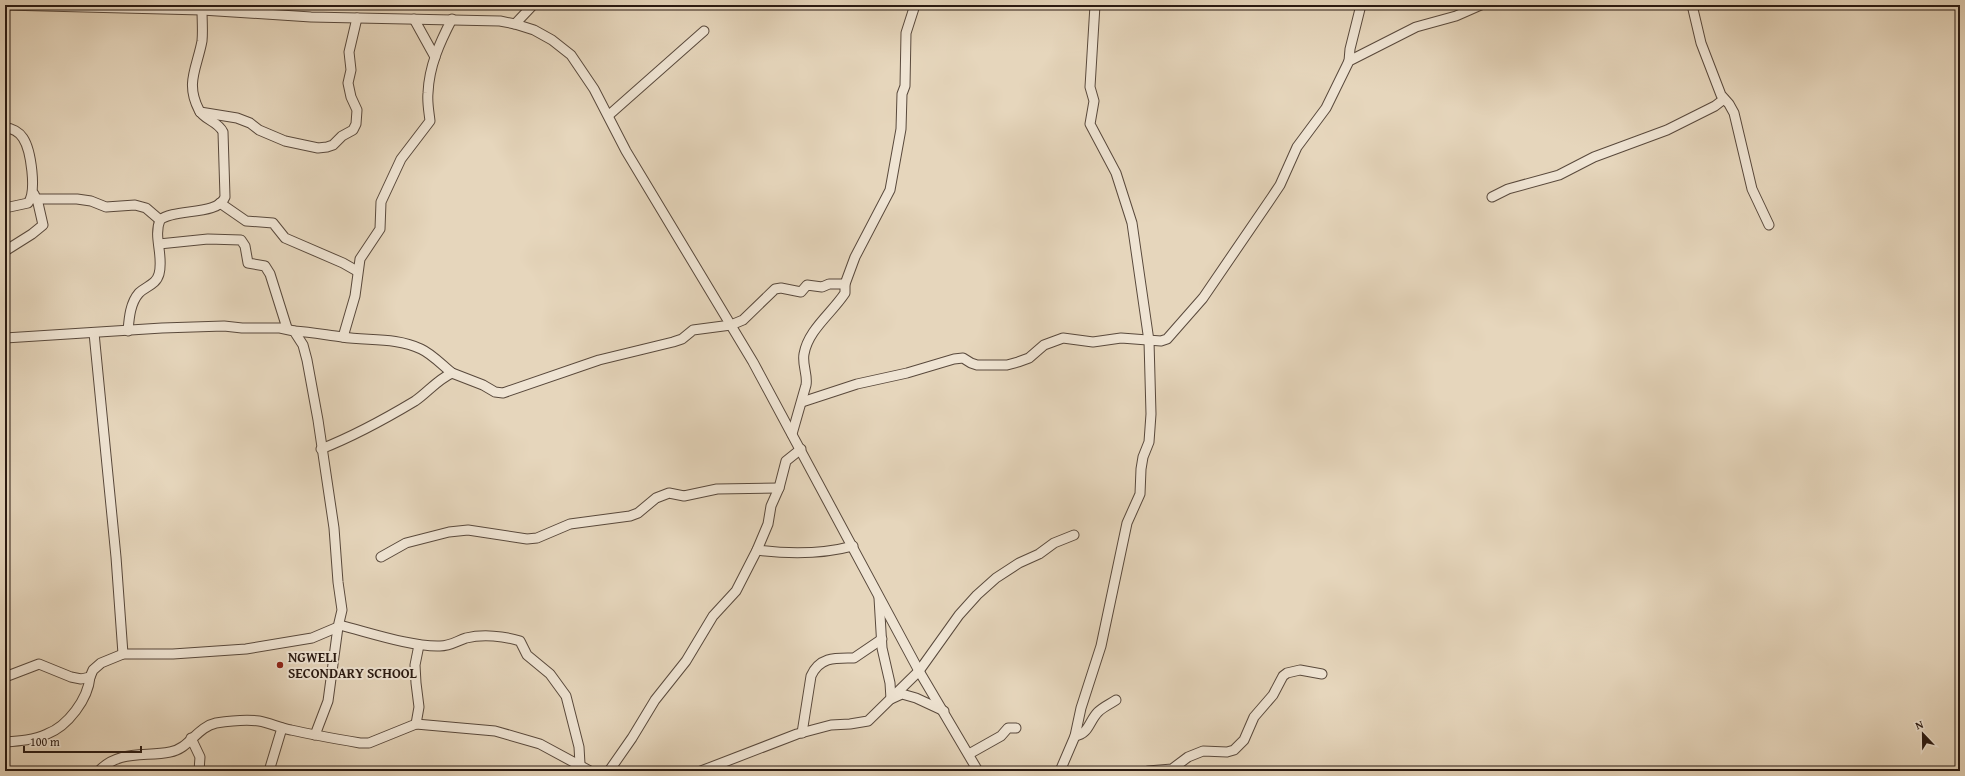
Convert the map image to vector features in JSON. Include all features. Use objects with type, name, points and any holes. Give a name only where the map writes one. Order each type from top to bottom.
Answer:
[{"type":"street","points":[[5,5],[202,10],[311,17],[452,19],[515,24],[534,30],[552,40],[571,55],[609,114],[626,151],[731,325],[801,449],[879,593],[919,671],[944,711],[978,771]]},
{"type":"street","points":[[515,24],[533,5]]},
{"type":"street","points":[[792,434],[802,402],[807,379],[804,355],[808,339],[845,293],[845,284],[855,257],[890,190],[901,129],[902,94],[905,86],[906,33],[915,5]]},
{"type":"street","points":[[1060,771],[1075,736],[1081,708],[1101,646],[1127,523],[1140,494],[1141,469],[1143,457],[1149,442],[1151,414],[1149,340],[1132,223],[1116,173],[1090,124],[1094,101],[1090,87],[1095,5]]},
{"type":"street","points":[[802,402],[857,384],[907,373],[954,359],[963,358],[971,364],[977,365],[1007,365],[1029,358],[1044,345],[1063,338],[1093,342],[1121,338],[1161,341],[1167,339],[1202,298],[1280,185],[1297,147],[1326,108],[1349,61],[1349,55],[1362,5]]},
{"type":"street","points":[[1349,61],[1416,27],[1456,16],[1480,5]]},
{"type":"street","points":[[1692,5],[1700,43],[1724,99],[1734,113],[1754,195],[1769,225]]},
{"type":"street","points":[[128,331],[130,314],[135,299],[140,293],[152,285],[158,277],[160,267],[158,230],[160,220],[169,215],[200,210],[220,203],[225,197],[223,132],[219,126],[200,112],[192,91],[191,83],[202,41],[202,10]]},
{"type":"street","points":[[200,112],[237,118],[250,123],[259,130],[285,141],[318,148],[327,147],[333,144],[342,136],[353,130],[356,124],[357,110],[351,97],[348,83],[351,70],[349,52],[358,18]]},
{"type":"street","points":[[414,19],[435,57]]},
{"type":"street","points":[[343,337],[355,296],[357,271],[362,255],[380,229],[382,202],[401,159],[430,121],[427,95],[429,76],[442,37],[452,19]]},
{"type":"street","points":[[609,114],[704,31]]},
{"type":"street","points":[[1492,197],[1508,189],[1559,175],[1594,157],[1667,130],[1715,106],[1724,99]]},
{"type":"street","points":[[5,128],[17,131],[25,142],[31,170],[34,196],[43,225],[32,234],[5,250]]},
{"type":"street","points":[[34,196],[91,201],[106,208],[135,205],[146,208],[160,220]]},
{"type":"street","points":[[5,208],[28,203],[34,196]]},
{"type":"street","points":[[220,203],[246,221],[273,223],[285,238],[343,262],[357,271]]},
{"type":"street","points":[[159,244],[208,239],[241,240],[245,246],[248,263],[265,266],[270,274],[291,329],[303,345],[318,420],[321,449],[334,528],[338,582],[342,610],[338,626],[328,701],[315,735]]},
{"type":"street","points":[[5,338],[208,326],[291,329],[319,332],[343,337],[379,340],[419,348],[428,352],[452,373],[483,385],[494,392],[503,393],[599,360],[673,342],[682,339],[693,330],[731,325],[747,317],[775,289],[781,288],[801,292],[807,285],[822,287],[829,284],[845,284]]},
{"type":"street","points":[[94,333],[116,557],[123,654]]},
{"type":"street","points":[[321,449],[340,442],[416,400],[435,383],[452,373]]},
{"type":"street","points":[[609,771],[656,700],[686,661],[712,616],[736,591],[757,550],[768,524],[771,506],[779,488],[786,461],[801,449]]},
{"type":"street","points":[[381,557],[406,543],[461,530],[515,538],[537,538],[570,524],[630,516],[638,513],[656,498],[668,493],[684,496],[717,489],[779,488]]},
{"type":"street","points":[[701,771],[802,732],[831,725],[850,724],[868,720],[919,671],[959,615],[996,578],[1019,563],[1039,554],[1054,543],[1074,534]]},
{"type":"street","points":[[757,550],[785,553],[853,546]]},
{"type":"street","points":[[879,593],[882,648],[890,683],[891,699]]},
{"type":"street","points":[[5,742],[23,741],[48,734],[63,723],[77,709],[89,686],[90,677],[93,670],[101,663],[123,654],[173,654],[246,648],[312,638],[338,626],[419,645],[441,646],[454,644],[466,638],[490,636],[507,637],[520,641],[527,655],[550,674],[566,696],[579,747],[580,764]]},
{"type":"street","points":[[802,732],[811,676],[815,669],[834,657],[854,658],[882,639]]},
{"type":"street","points":[[416,724],[419,707],[415,665],[419,645]]},
{"type":"street","points":[[5,677],[39,664],[71,677],[81,679],[90,677]]},
{"type":"street","points":[[1148,771],[1172,769],[1188,757],[1203,751],[1227,752],[1234,750],[1244,740],[1254,717],[1273,695],[1283,676],[1287,673],[1300,670],[1322,674]]},
{"type":"street","points":[[891,699],[902,694],[916,698],[944,711]]},
{"type":"street","points":[[1075,736],[1082,734],[1088,729],[1099,711],[1116,700]]},
{"type":"street","points":[[99,771],[106,763],[131,755],[171,752],[180,748],[200,730],[214,724],[239,720],[259,721],[282,728],[315,735],[369,743],[416,724],[495,731],[540,744],[580,764],[590,771]]},
{"type":"street","points":[[269,771],[282,728]]},
{"type":"street","points":[[969,754],[1001,736],[1008,728],[1016,728]]},
{"type":"street","points":[[192,738],[200,757],[199,771]]},
{"type":"street","points":[[609,771],[616,771]]},
{"type":"place","name":"NGWELI SECONDARY SCHOOL","points":[[280,665]]}]
